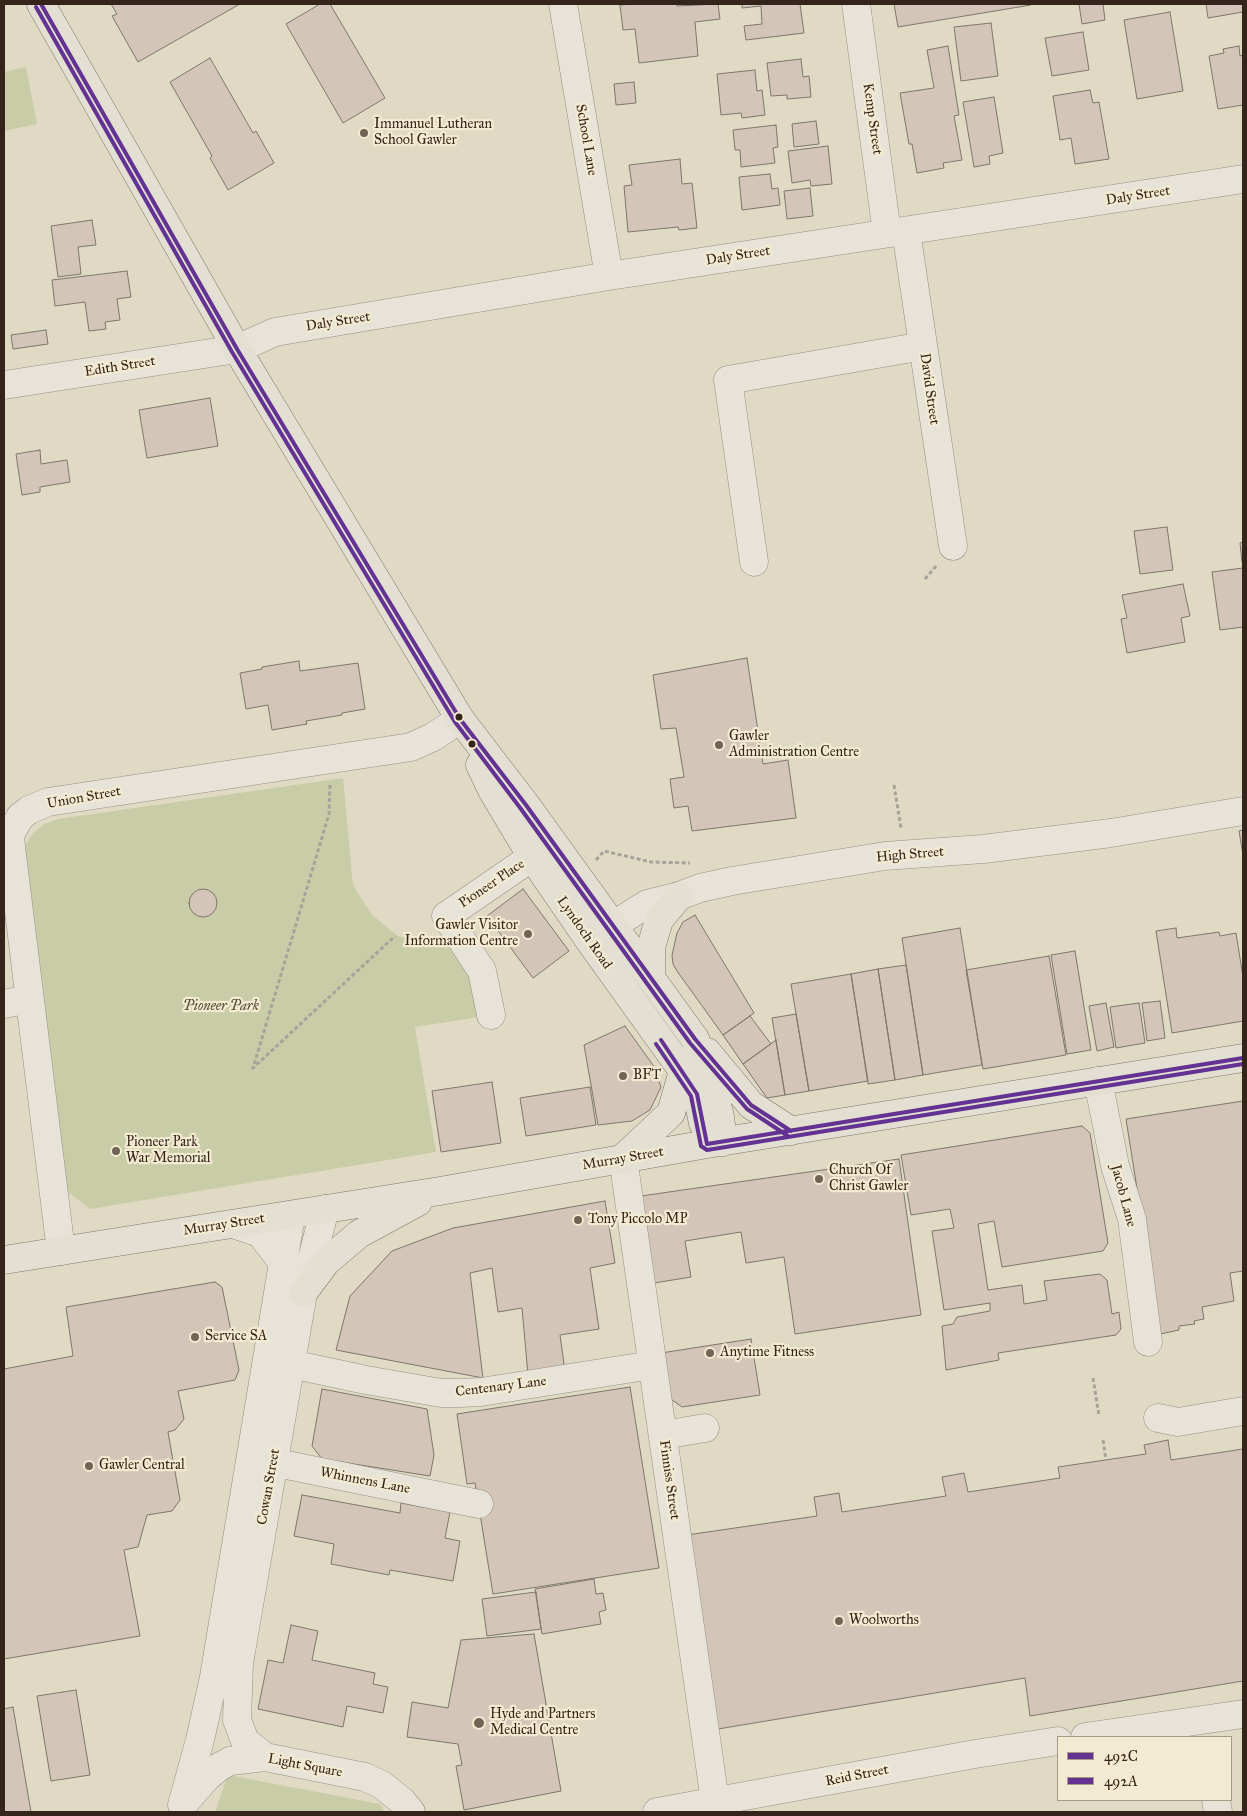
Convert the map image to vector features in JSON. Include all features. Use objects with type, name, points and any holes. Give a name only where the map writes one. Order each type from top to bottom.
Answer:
[{"type":"main road","name":"Lyndoch Road","points":[[41,4],[237,350],[460,719],[614,925],[695,1038],[709,1072],[720,1117],[715,1143]]},
{"type":"main road","name":"Lyndoch Road","points":[[460,719],[492,790],[532,857],[683,1071],[697,1094],[715,1143]]},
{"type":"main road","points":[[651,978],[651,947],[659,920],[679,896]]},
{"type":"main road","points":[[695,1038],[751,1105],[791,1131]]},
{"type":"main road","name":"Murray Street","points":[[4,1260],[440,1191],[623,1158],[1243,1058]]},
{"type":"main road","points":[[623,1158],[670,1113],[683,1071]]},
{"type":"main road","points":[[303,1293],[326,1262],[359,1234],[440,1191]]},
{"type":"street","name":"School Lane","points":[[563,4],[609,276]]},
{"type":"street","name":"Kemp Street","points":[[856,4],[897,232]]},
{"type":"street","name":"Daly Street","points":[[237,350],[274,332],[609,276],[1243,179]]},
{"type":"street","name":"David Street","points":[[897,232],[923,346],[953,546]]},
{"type":"street","points":[[754,562],[728,380],[923,346]]},
{"type":"street","name":"Edith Street","points":[[4,385],[237,350]]},
{"type":"street","name":"Union Street","points":[[61,1251],[17,1002],[10,835],[20,817],[29,810],[54,801],[411,747],[433,737],[460,719]]},
{"type":"street","name":"High Street","points":[[589,940],[647,904],[679,896],[700,888],[732,881],[886,856],[983,849],[1111,833],[1243,811]]},
{"type":"street","name":"Pioneer Place","points":[[491,1015],[482,970],[446,916],[532,857]]},
{"type":"street","name":"Jacob Lane","points":[[1098,1080],[1115,1166],[1132,1218],[1148,1342]]},
{"type":"street","name":"Finniss Street","points":[[623,1158],[715,1801]]},
{"type":"street","name":"Cowan Street","points":[[181,1809],[200,1740],[262,1460],[291,1364],[303,1293],[326,1209]]},
{"type":"street","name":"Cowan Street","points":[[265,1757],[245,1741],[237,1720],[239,1663],[283,1263],[291,1215]]},
{"type":"street","points":[[233,1224],[260,1233],[283,1263]]},
{"type":"street","name":"Centenary Lane","points":[[291,1364],[441,1393],[481,1392],[514,1396],[652,1365]]},
{"type":"street","points":[[1158,1418],[1178,1422],[1243,1412]]},
{"type":"street","points":[[663,1435],[705,1428]]},
{"type":"street","name":"Whinnens Lane","points":[[262,1460],[479,1504]]},
{"type":"street","points":[[1098,1736],[1204,1728],[1243,1714]]},
{"type":"street","name":"Reid Street","points":[[657,1812],[715,1801],[746,1805],[974,1754],[1057,1741]]},
{"type":"street","name":"Light Square","points":[[181,1809],[206,1777],[219,1767],[230,1761],[265,1757],[365,1777],[382,1785],[402,1801],[411,1812]]},
{"type":"path","points":[[330,782],[329,814],[253,1068],[395,936]]},
{"type":"path","points":[[894,784],[902,834]]},
{"type":"path","points":[[604,851],[651,862],[697,862]]},
{"type":"path","points":[[1093,1378],[1099,1416]]},
{"type":"path","points":[[1103,1440],[1106,1460]]},
{"type":"green space","points":[[26,67],[37,124],[4,131],[4,72]]},
{"type":"green space","name":"Pioneer Park","points":[[343,778],[353,885],[372,915],[398,936],[434,945],[450,943],[473,979],[479,1017],[415,1027],[436,1152],[90,1209],[67,1191],[25,866],[25,845],[33,833],[44,824],[58,819]]},
{"type":"green space","points":[[228,1775],[380,1804],[385,1812],[215,1812]]},
{"type":"building","points":[[111,4],[240,4],[138,62],[112,16],[117,14]]},
{"type":"building","points":[[320,4],[330,4],[385,98],[343,123],[286,24]]},
{"type":"building","points":[[677,4],[677,6],[718,4],[720,19],[695,22],[698,56],[639,63],[635,29],[623,30],[620,5]]},
{"type":"building","points":[[742,4],[800,4],[804,33],[746,40],[744,26],[762,24],[761,6],[742,8]]},
{"type":"building","points":[[894,4],[1031,4],[1031,5],[898,27]]},
{"type":"building","points":[[1079,4],[1103,4],[1105,20],[1082,24]]},
{"type":"building","points":[[1206,4],[1243,4],[1243,12],[1208,18]]},
{"type":"building","points":[[1170,12],[1183,91],[1137,99],[1124,20]]},
{"type":"building","points":[[991,23],[998,76],[961,81],[954,27]]},
{"type":"building","points":[[1083,32],[1089,70],[1052,76],[1045,38]]},
{"type":"building","points":[[948,46],[959,115],[954,116],[962,160],[943,163],[944,168],[917,173],[912,144],[909,144],[900,93],[934,88],[927,50]]},
{"type":"building","points":[[1239,46],[1240,56],[1243,55],[1243,105],[1218,109],[1209,56],[1224,53],[1223,49]]},
{"type":"building","points":[[210,58],[253,133],[256,131],[274,163],[228,190],[210,158],[212,156],[170,82]]},
{"type":"building","points":[[801,59],[803,77],[809,76],[811,97],[787,99],[787,95],[771,96],[767,63]]},
{"type":"building","points":[[755,70],[757,91],[762,90],[765,115],[742,118],[741,113],[721,115],[717,74]]},
{"type":"building","points":[[634,82],[636,103],[616,105],[614,84]]},
{"type":"building","points":[[1090,90],[1093,103],[1099,102],[1109,159],[1075,164],[1071,138],[1060,140],[1053,96]]},
{"type":"building","points":[[994,97],[1003,153],[989,156],[990,164],[974,167],[963,102]]},
{"type":"building","points":[[816,121],[819,144],[794,147],[792,124]]},
{"type":"building","points":[[776,125],[778,147],[773,148],[775,163],[741,167],[740,150],[735,150],[733,130]]},
{"type":"building","points":[[828,146],[832,184],[811,186],[810,180],[792,183],[788,151]]},
{"type":"building","points":[[680,159],[682,184],[692,183],[697,228],[679,230],[678,227],[628,232],[624,186],[632,185],[629,165]]},
{"type":"building","points":[[770,174],[772,189],[778,188],[780,205],[742,210],[739,177]]},
{"type":"building","points":[[810,188],[813,216],[787,219],[784,191]]},
{"type":"building","points":[[92,220],[96,245],[78,247],[81,274],[58,277],[51,226]]},
{"type":"building","points":[[127,271],[131,297],[117,299],[120,320],[105,322],[106,329],[89,331],[85,302],[55,306],[52,280]]},
{"type":"building","points":[[46,330],[48,344],[13,349],[11,335]]},
{"type":"building","points":[[210,398],[218,446],[147,458],[139,410]]},
{"type":"building","points":[[40,450],[41,464],[67,460],[70,482],[40,487],[40,492],[22,495],[16,454]]},
{"type":"building","points":[[1167,527],[1173,570],[1140,574],[1134,531]]},
{"type":"building","points":[[1243,542],[1243,562],[1242,562],[1240,543]]},
{"type":"building","points":[[1243,568],[1243,627],[1220,630],[1212,572]]},
{"type":"building","points":[[1183,584],[1190,616],[1181,618],[1185,642],[1127,653],[1121,619],[1127,618],[1122,595]]},
{"type":"building","name":"Gawler Administration Centre","points":[[747,658],[763,764],[788,760],[796,818],[692,831],[688,806],[674,808],[670,779],[684,777],[676,728],[661,729],[653,675]]},
{"type":"building","points":[[299,661],[300,671],[358,663],[365,709],[306,721],[307,724],[272,730],[268,705],[246,709],[240,673]]},
{"type":"building","points":[[1243,830],[1243,855],[1239,831]]},
{"type":"building","points":[[203,889],[213,893],[217,903],[213,913],[203,917],[193,913],[189,903],[193,893]]},
{"type":"building","name":"Gawler Visitor Information Centre","points":[[523,889],[569,951],[533,978],[487,916]]},
{"type":"building","points":[[695,915],[754,1013],[723,1035],[673,964],[672,955],[677,933],[683,922]]},
{"type":"building","points":[[960,928],[982,1065],[923,1075],[902,938]]},
{"type":"building","points":[[1176,928],[1177,938],[1219,932],[1220,936],[1236,933],[1243,977],[1243,1021],[1172,1033],[1156,931]]},
{"type":"building","points":[[1075,951],[1091,1050],[1067,1054],[1051,955]]},
{"type":"building","points":[[1049,956],[1066,1055],[983,1069],[966,970]]},
{"type":"building","points":[[906,965],[923,1075],[895,1080],[878,969]]},
{"type":"building","points":[[878,969],[895,1080],[868,1084],[851,974]]},
{"type":"building","points":[[851,974],[868,1081],[809,1091],[791,984]]},
{"type":"building","points":[[1160,1001],[1165,1038],[1147,1041],[1142,1003]]},
{"type":"building","points":[[1106,1003],[1114,1047],[1097,1051],[1089,1006]]},
{"type":"building","points":[[1139,1003],[1145,1043],[1116,1048],[1110,1007]]},
{"type":"building","points":[[796,1014],[809,1091],[785,1095],[772,1018]]},
{"type":"building","points":[[750,1016],[771,1044],[743,1064],[723,1035]]},
{"type":"building","name":"BFT","points":[[625,1026],[653,1065],[661,1087],[650,1110],[632,1121],[598,1125],[584,1045]]},
{"type":"building","points":[[776,1040],[785,1095],[767,1098],[743,1064]]},
{"type":"building","points":[[492,1082],[501,1143],[441,1152],[432,1091]]},
{"type":"building","points":[[590,1087],[596,1125],[526,1136],[520,1098]]},
{"type":"building","points":[[1243,1101],[1243,1271],[1230,1273],[1234,1301],[1202,1307],[1204,1319],[1194,1321],[1195,1324],[1179,1326],[1179,1330],[1160,1334],[1126,1119]]},
{"type":"building","points":[[1082,1126],[1090,1133],[1108,1243],[1103,1251],[1002,1267],[994,1221],[978,1224],[988,1290],[1022,1285],[1024,1304],[1047,1300],[1044,1281],[1100,1274],[1107,1280],[1112,1314],[1119,1312],[1121,1329],[1116,1335],[998,1353],[999,1360],[946,1370],[942,1326],[953,1324],[957,1317],[990,1311],[990,1303],[944,1310],[932,1231],[954,1228],[950,1209],[911,1215],[901,1155]]},
{"type":"building","points":[[899,1159],[921,1315],[795,1334],[784,1257],[746,1263],[741,1232],[685,1241],[691,1277],[654,1283],[641,1196]]},
{"type":"building","points":[[605,1201],[615,1263],[590,1268],[599,1329],[560,1335],[565,1371],[528,1375],[522,1308],[498,1312],[492,1268],[470,1273],[483,1378],[336,1350],[350,1296],[392,1251],[453,1228]]},
{"type":"building","name":"Gawler Central","points":[[215,1282],[222,1287],[239,1370],[235,1380],[178,1391],[184,1419],[175,1430],[168,1432],[180,1500],[172,1511],[147,1515],[138,1547],[124,1550],[140,1636],[4,1659],[4,1369],[73,1356],[66,1307]]},
{"type":"building","points":[[751,1339],[760,1395],[682,1407],[668,1397],[661,1353]]},
{"type":"building","points":[[630,1387],[659,1568],[493,1594],[475,1483],[467,1484],[457,1414]]},
{"type":"building","points":[[322,1389],[427,1409],[434,1455],[430,1476],[322,1459],[312,1446]]},
{"type":"building","points":[[1168,1440],[1171,1460],[1243,1449],[1243,1681],[1030,1716],[1025,1678],[718,1729],[687,1535],[817,1516],[814,1497],[839,1493],[842,1512],[946,1496],[942,1477],[964,1473],[968,1492],[1060,1478],[1058,1467],[1146,1454],[1144,1445]]},
{"type":"building","points":[[302,1495],[400,1513],[401,1503],[450,1512],[445,1538],[460,1541],[453,1581],[390,1570],[389,1575],[331,1564],[334,1544],[294,1536]]},
{"type":"building","points":[[594,1579],[596,1594],[603,1593],[606,1610],[599,1612],[601,1624],[542,1634],[535,1589]]},
{"type":"building","points":[[536,1592],[541,1629],[487,1636],[482,1599]]},
{"type":"building","points":[[291,1625],[318,1631],[312,1660],[375,1673],[373,1684],[388,1687],[383,1713],[347,1706],[343,1727],[258,1709],[268,1660],[283,1663]]},
{"type":"building","name":"Hyde and Partners Medical Centre","points":[[534,1634],[561,1791],[464,1810],[456,1766],[462,1765],[458,1744],[407,1737],[412,1702],[448,1708],[461,1640]]},
{"type":"building","points":[[76,1690],[90,1775],[51,1781],[37,1696]]},
{"type":"building","points":[[13,1707],[31,1812],[4,1812],[4,1709]]},
{"type":"transit line","name":"492C","points":[[41,4],[237,349],[460,719],[526,805],[695,1039],[751,1105],[791,1131]]},
{"type":"transit line","name":"492A","points":[[36,7],[232,352],[455,722],[521,809],[690,1043],[747,1109],[788,1136]]},
{"type":"transit line","name":"492C","points":[[661,1040],[697,1094],[707,1144],[1243,1058]]},
{"type":"transit line","name":"492A","points":[[656,1044],[691,1096],[701,1146],[707,1150],[1243,1064]]},
{"type":"place","name":"Immanuel Lutheran School Gawler","points":[[364,133]]},
{"type":"place","name":"Gawler Administration Centre","points":[[719,745]]},
{"type":"place","name":"Gawler Visitor Information Centre","points":[[528,934]]},
{"type":"place","name":"BFT","points":[[623,1076]]},
{"type":"place","name":"Pioneer Park War Memorial","points":[[116,1151]]},
{"type":"place","name":"Church Of Christ Gawler","points":[[819,1179]]},
{"type":"place","name":"Tony Piccolo MP","points":[[578,1220]]},
{"type":"place","name":"Service SA","points":[[195,1337]]},
{"type":"place","name":"Anytime Fitness","points":[[710,1353]]},
{"type":"place","name":"Gawler Central","points":[[89,1466]]},
{"type":"place","name":"Woolworths","points":[[839,1621]]},
{"type":"place","name":"Hyde and Partners Medical Centre","points":[[479,1723]]}]
